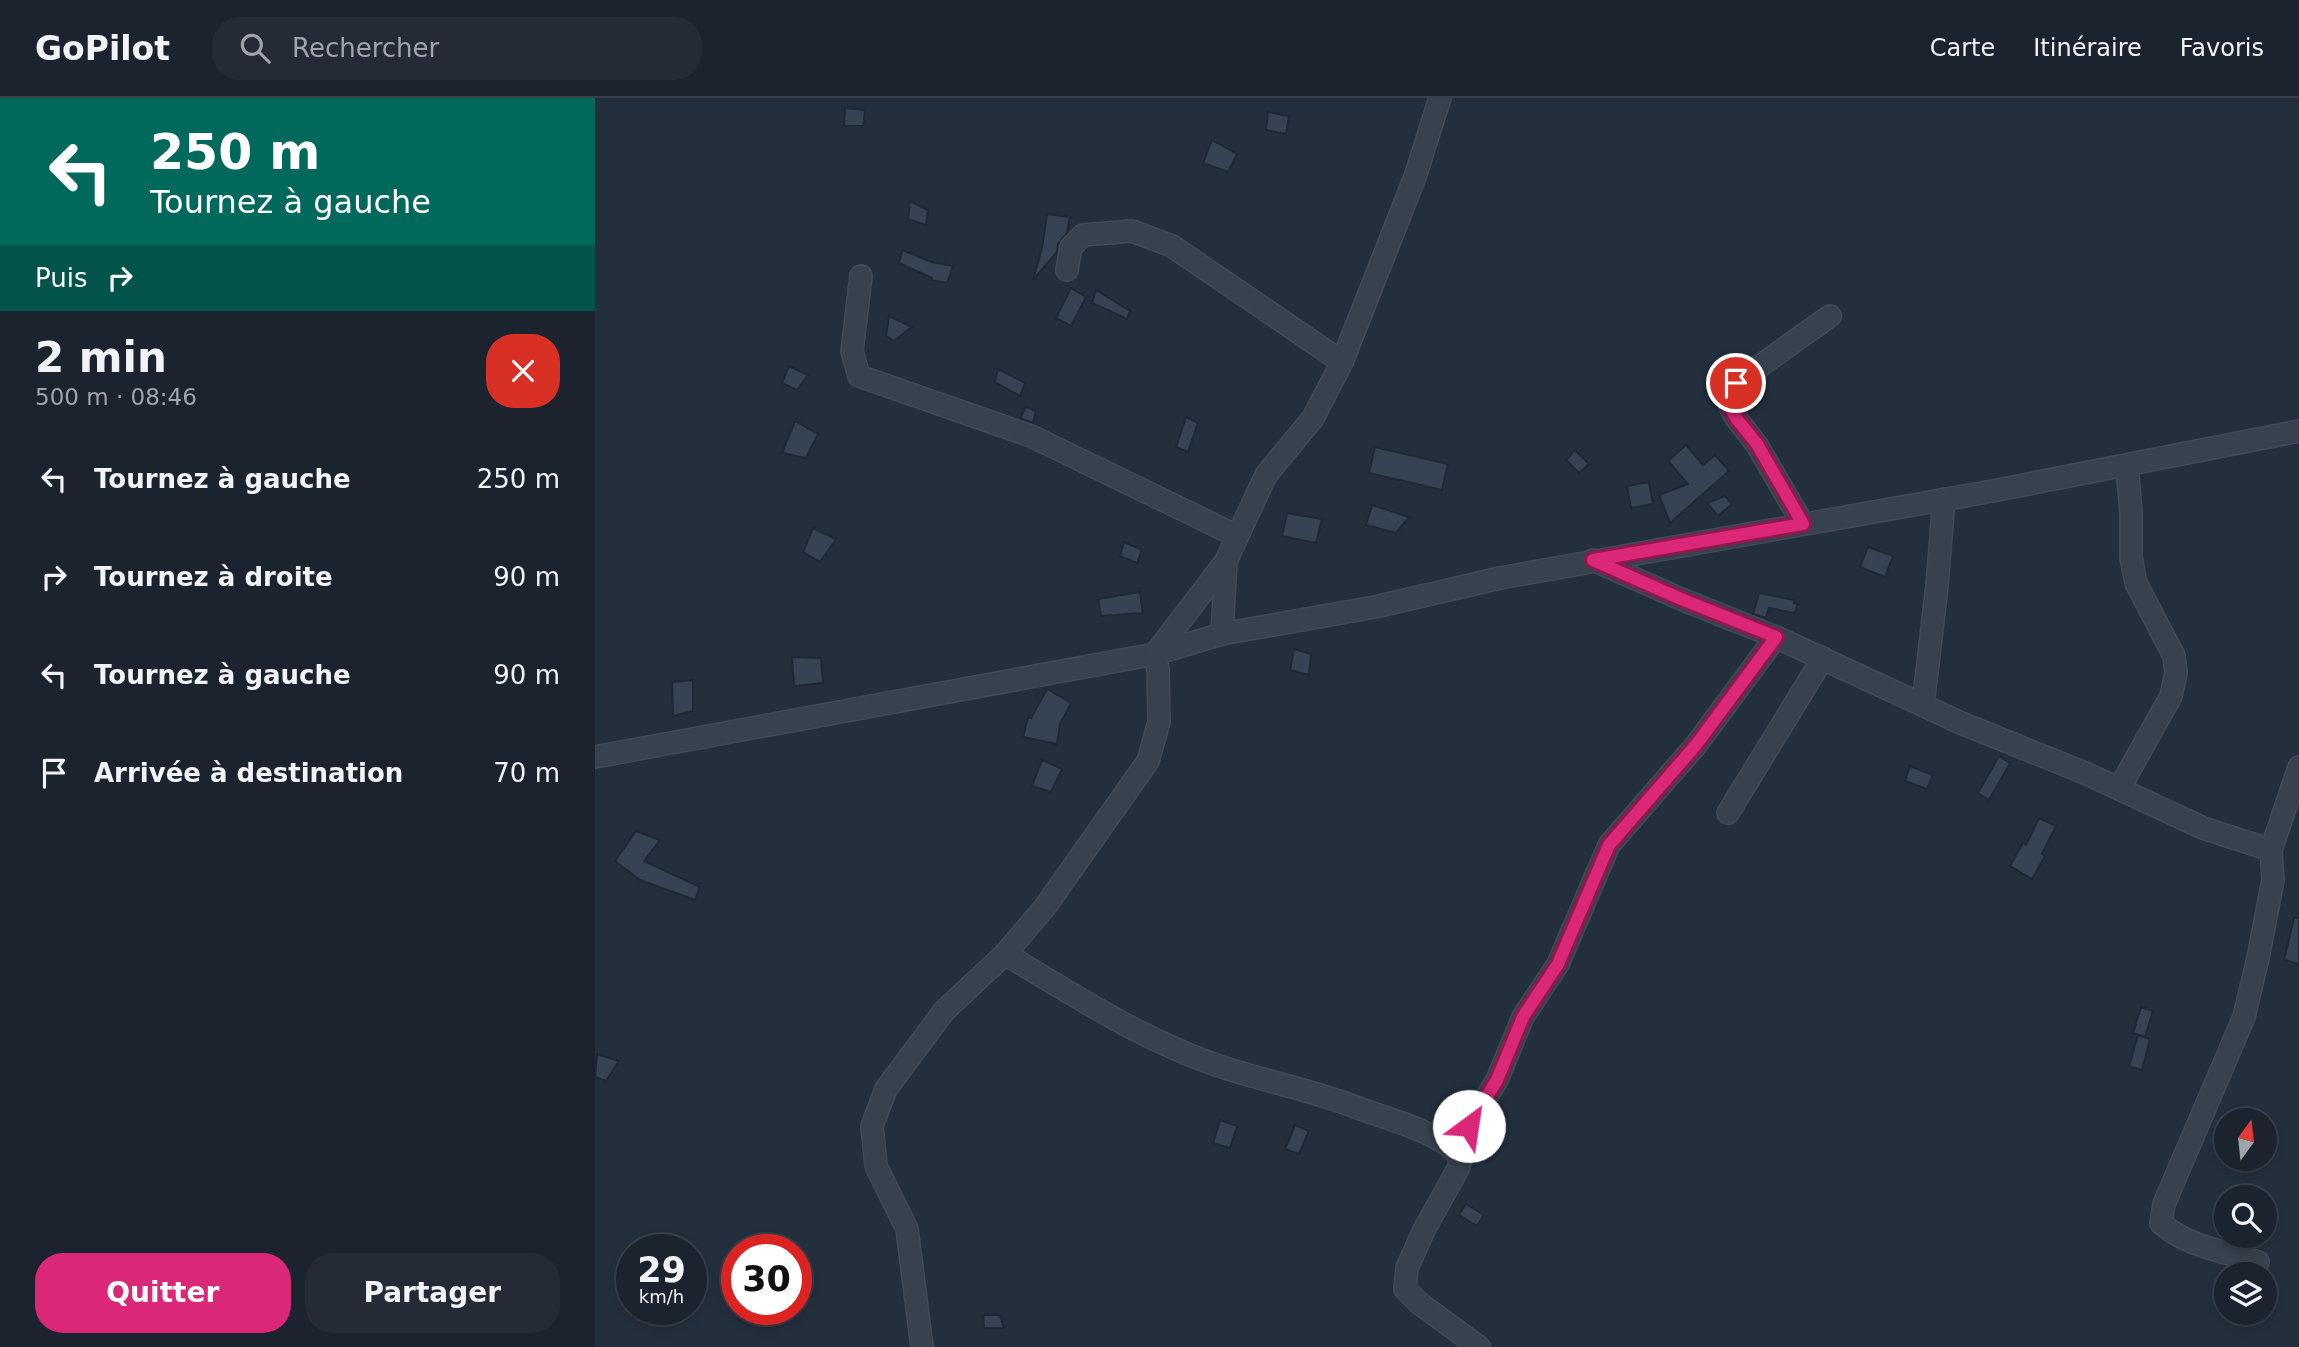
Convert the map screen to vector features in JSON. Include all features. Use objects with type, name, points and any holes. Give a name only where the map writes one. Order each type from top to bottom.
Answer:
[{"type":"street","points":[[922,1347],[907,1229],[876,1166],[873,1126],[886,1089],[944,1011],[1005,954],[1045,907],[1148,761],[1159,722],[1155,654],[1226,561],[1266,475],[1313,418],[1342,362],[1415,177],[1440,98]]},
{"type":"street","points":[[1067,270],[1071,247],[1083,235],[1132,231],[1172,246],[1342,362]]},
{"type":"street","points":[[861,276],[852,351],[859,376],[1031,436],[1237,537]]},
{"type":"street","points":[[1803,524],[1757,444],[1730,407],[1731,391],[1736,383],[1830,316]]},
{"type":"street","points":[[595,771],[595,757],[1155,654],[1222,634],[1375,607],[1593,560],[2127,466],[2299,431]]},
{"type":"street","points":[[2119,789],[2171,696],[2176,673],[2174,656],[2136,583],[2131,558],[2127,466]]},
{"type":"street","points":[[1923,705],[1944,499]]},
{"type":"street","points":[[1593,560],[1776,637],[2203,828],[2271,850]]},
{"type":"street","points":[[1222,634],[1226,561]]},
{"type":"street","points":[[1455,1149],[1497,1080],[1523,1017],[1558,964],[1609,845],[1696,745],[1776,637]]},
{"type":"street","points":[[1728,813],[1822,658]]},
{"type":"street","points":[[2258,1262],[2180,1236],[2161,1223],[2164,1204],[2244,1017],[2273,880],[2271,850],[2299,767]]},
{"type":"street","points":[[1005,954],[1133,1031],[1216,1065],[1331,1097],[1428,1135],[1455,1149],[1461,1159],[1458,1169],[1406,1268],[1405,1289],[1419,1303],[1479,1347]]},
{"type":"building","points":[[845,108],[865,110],[863,126],[844,126]]},
{"type":"building","points":[[1268,112],[1289,116],[1286,134],[1266,130]]},
{"type":"building","points":[[1212,140],[1237,154],[1228,172],[1203,163]]},
{"type":"building","points":[[910,201],[928,210],[926,225],[908,219]]},
{"type":"building","points":[[1047,214],[1070,217],[1067,233],[1058,244],[1057,252],[1033,280],[1042,248]]},
{"type":"building","points":[[902,250],[932,262],[953,266],[947,283],[931,280],[932,278],[899,263]]},
{"type":"building","points":[[1071,288],[1086,297],[1071,326],[1056,318]]},
{"type":"building","points":[[1096,290],[1130,311],[1127,319],[1092,303]]},
{"type":"building","points":[[889,316],[912,327],[894,341],[886,336]]},
{"type":"building","points":[[789,366],[808,375],[797,390],[782,383]]},
{"type":"building","points":[[998,369],[1025,383],[1020,396],[995,382]]},
{"type":"building","points":[[1026,407],[1036,411],[1033,423],[1020,418]]},
{"type":"building","points":[[1186,417],[1198,423],[1188,452],[1176,447]]},
{"type":"building","points":[[795,421],[818,434],[806,458],[782,453]]},
{"type":"building","points":[[1686,445],[1703,465],[1715,455],[1729,471],[1670,523],[1659,495],[1688,484],[1668,461]]},
{"type":"building","points":[[1375,447],[1448,464],[1442,490],[1369,473]]},
{"type":"building","points":[[1575,450],[1589,464],[1579,473],[1566,460]]},
{"type":"building","points":[[1649,482],[1653,504],[1631,508],[1627,486]]},
{"type":"building","points":[[1725,496],[1732,504],[1718,516],[1707,503]]},
{"type":"building","points":[[1372,505],[1409,517],[1396,533],[1366,525]]},
{"type":"building","points":[[1287,513],[1322,519],[1316,543],[1282,536]]},
{"type":"building","points":[[813,528],[836,539],[820,562],[803,552]]},
{"type":"building","points":[[1124,542],[1142,550],[1137,563],[1120,556]]},
{"type":"building","points":[[1868,547],[1893,556],[1885,577],[1860,567]]},
{"type":"building","points":[[1140,592],[1143,613],[1101,616],[1098,599]]},
{"type":"building","points":[[1759,593],[1795,600],[1794,603],[1798,604],[1795,613],[1769,608],[1766,618],[1753,614]]},
{"type":"building","points":[[1294,649],[1311,654],[1309,675],[1290,670]]},
{"type":"building","points":[[792,657],[821,658],[823,683],[794,686]]},
{"type":"building","points":[[693,680],[693,711],[673,716],[672,682]]},
{"type":"building","points":[[1047,689],[1071,703],[1060,724],[1057,744],[1023,737],[1028,717],[1031,718]]},
{"type":"building","points":[[1999,756],[2010,763],[1989,800],[1978,793]]},
{"type":"building","points":[[1042,760],[1062,769],[1051,792],[1032,786]]},
{"type":"building","points":[[1910,766],[1933,775],[1927,789],[1905,781]]},
{"type":"building","points":[[2039,818],[2056,826],[2042,854],[2045,856],[2032,879],[2010,866],[2023,843],[2026,845]]},
{"type":"building","points":[[636,831],[660,840],[644,861],[700,887],[695,900],[640,880],[615,861]]},
{"type":"building","points":[[2294,918],[2299,918],[2299,964],[2284,960]]},
{"type":"building","points":[[2141,1007],[2153,1011],[2145,1037],[2133,1033]]},
{"type":"building","points":[[2138,1035],[2150,1039],[2142,1070],[2129,1066]]},
{"type":"building","points":[[597,1054],[619,1061],[606,1081],[595,1077]]},
{"type":"building","points":[[1220,1120],[1237,1126],[1230,1148],[1213,1143]]},
{"type":"building","points":[[1295,1125],[1309,1131],[1299,1154],[1285,1149]]},
{"type":"building","points":[[1466,1204],[1484,1215],[1477,1226],[1459,1215]]},
{"type":"building","points":[[983,1315],[1000,1315],[1004,1328],[984,1328]]},
{"type":"route","points":[[1469,1126],[1497,1080],[1523,1017],[1558,964],[1609,845],[1696,745],[1776,637],[1593,560],[1803,524],[1757,444],[1730,407],[1731,391],[1736,383]]}]
